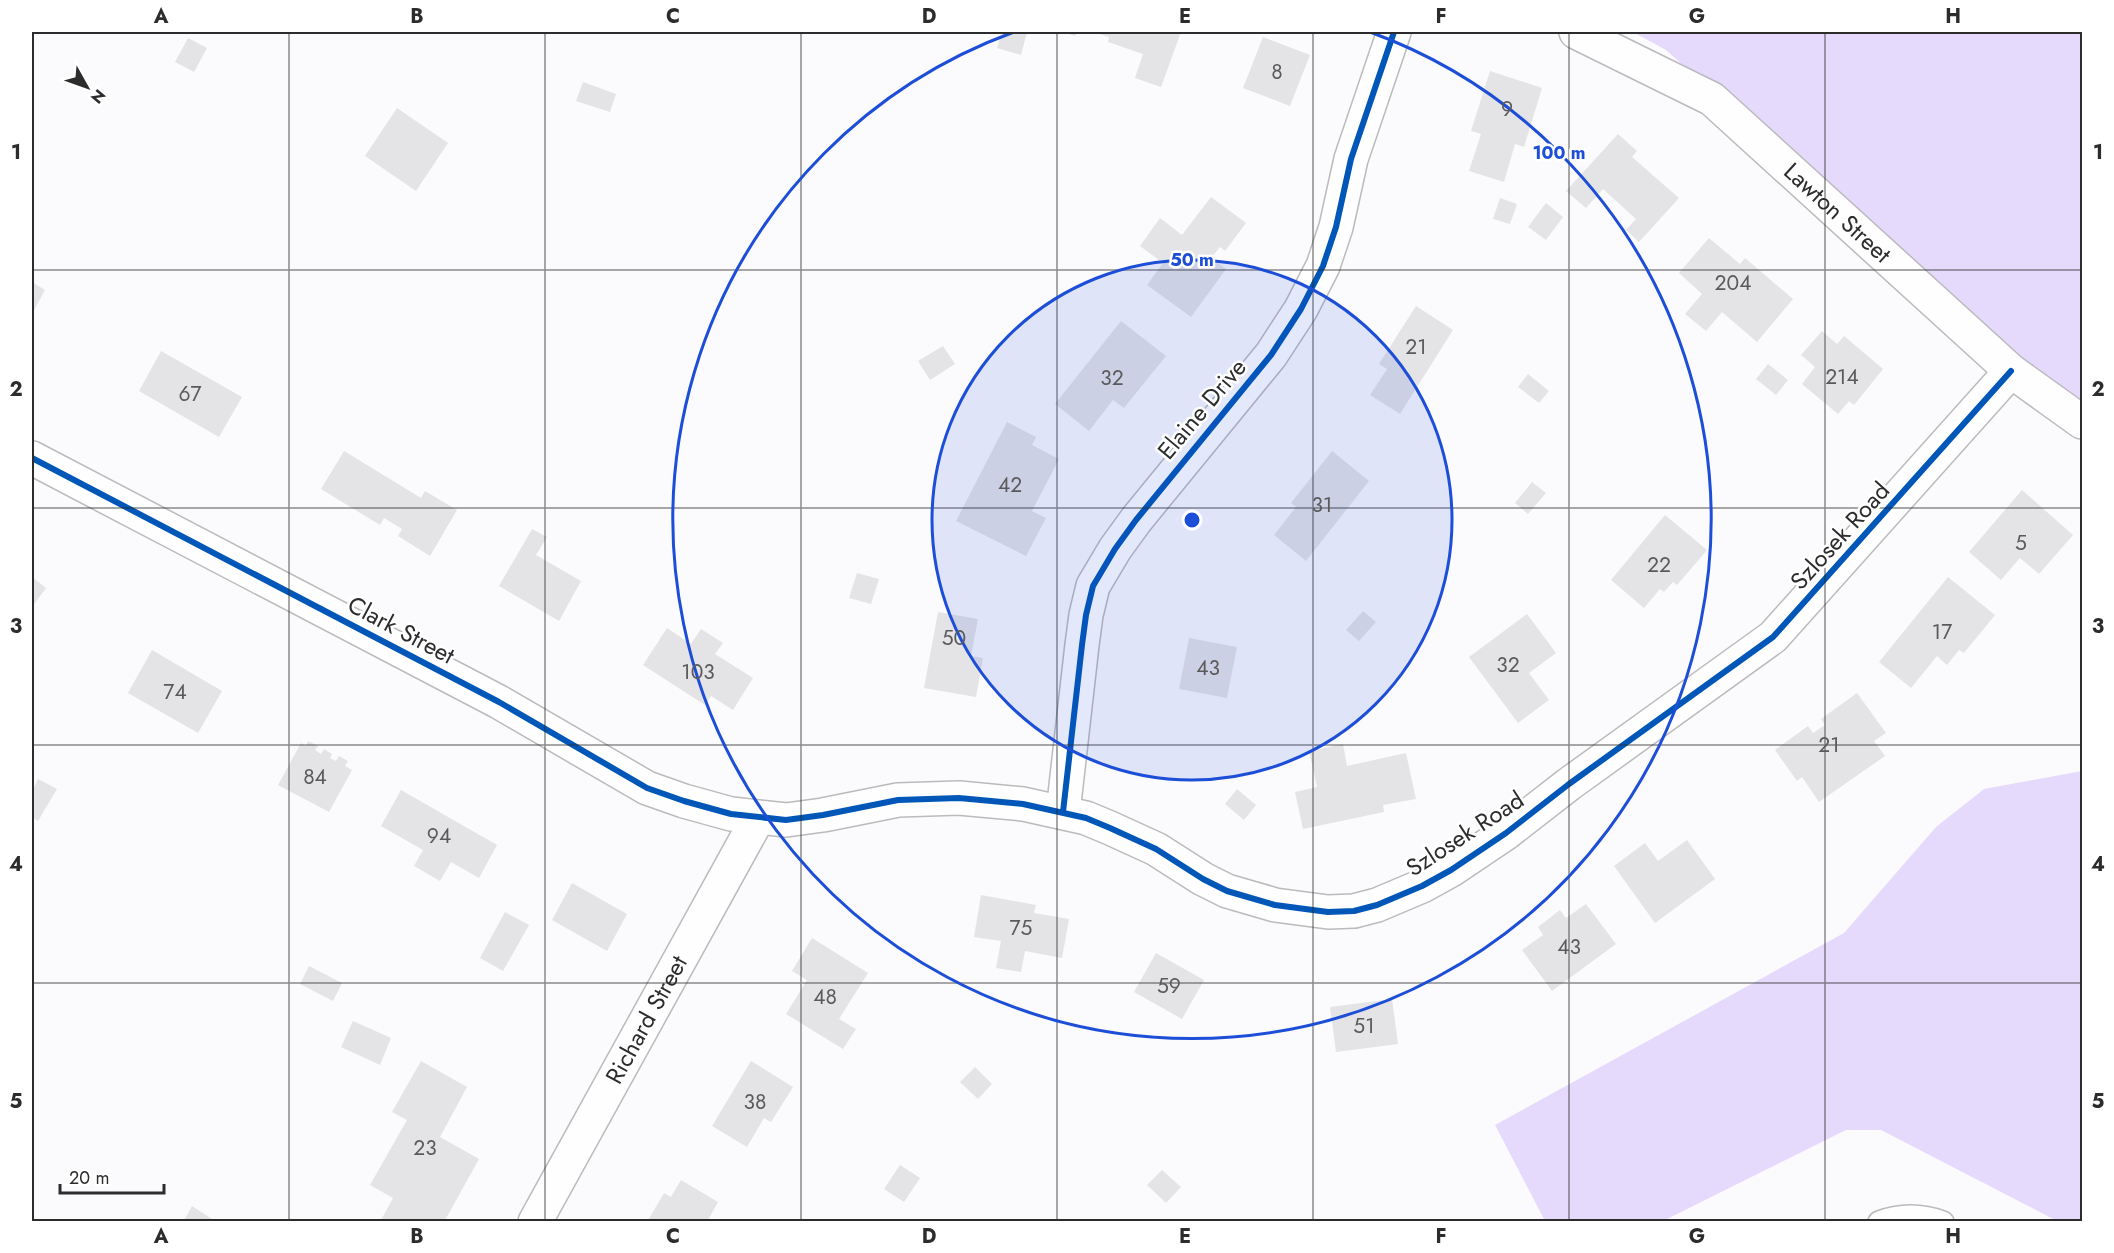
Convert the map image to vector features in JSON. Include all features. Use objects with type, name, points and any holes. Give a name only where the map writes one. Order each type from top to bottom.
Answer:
[{"type":"street","name":"Elaine Drive","points":[[1063,812],[1084,625],[1094,586],[1115,549],[1136,520],[1271,355],[1314,285],[1330,247],[1351,159],[1394,32]]},
{"type":"street","name":"Lawton Street","points":[[1576,32],[1712,99],[2011,371],[2082,422]]},
{"type":"street","name":"Szlosek Road","points":[[758,818],[786,820],[898,800],[989,800],[1063,812],[1094,821],[1141,842],[1227,891],[1275,906],[1328,912],[1354,911],[1377,905],[1422,886],[1451,870],[1773,637],[2011,371]]},
{"type":"street","name":"Clark Street","points":[[32,458],[499,702],[647,788],[704,807],[758,818]]},
{"type":"street","name":"Richard Street","points":[[535,1221],[758,818]]},
{"type":"lane","points":[[1879,1221],[1908,1215],[1943,1221]]},
{"type":"shaded area","points":[[1633,32],[2082,32],[2082,424],[1666,50]]},
{"type":"shaded area","points":[[2082,771],[2082,1221],[2057,1221],[1881,1130],[1846,1130],[1663,1221],[1545,1221],[1495,1125],[1844,933],[1936,827],[1984,789]]},
{"type":"building","points":[[1002,32],[1027,32],[1021,55],[997,48]]},
{"type":"building","points":[[1062,32],[1077,32],[1075,36]]},
{"type":"building","points":[[1093,32],[1181,32],[1161,87],[1135,78],[1143,54],[1108,42],[1109,37]]},
{"type":"building","points":[[1263,37],[1310,55],[1290,106],[1243,88]]},
{"type":"building","points":[[188,38],[207,48],[194,72],[175,62]]},
{"type":"building","points":[[1490,71],[1542,88],[1524,147],[1515,144],[1504,182],[1469,171],[1481,134],[1471,131]]},
{"type":"building","points":[[583,82],[616,94],[610,112],[576,101]]},
{"type":"building","points":[[397,108],[448,143],[416,191],[365,156]]},
{"type":"building","points":[[1618,134],[1637,151],[1632,157],[1679,198],[1639,242],[1626,230],[1636,219],[1603,189],[1586,208],[1566,191]]},
{"type":"building","points":[[1211,197],[1246,223],[1225,251],[1220,247],[1211,258],[1226,269],[1191,317],[1147,285],[1163,263],[1140,246],[1160,218],[1182,235]]},
{"type":"building","points":[[1500,198],[1517,204],[1510,224],[1493,219]]},
{"type":"building","points":[[1546,203],[1563,217],[1546,240],[1528,227]]},
{"type":"building","points":[[1709,238],[1740,264],[1745,258],[1793,299],[1757,342],[1722,312],[1706,331],[1685,314],[1702,294],[1679,273]]},
{"type":"building","points":[[32,282],[45,290],[32,314]]},
{"type":"building","points":[[1416,306],[1453,330],[1400,414],[1370,395],[1387,369],[1379,364]]},
{"type":"building","points":[[1121,321],[1166,356],[1124,408],[1113,400],[1089,431],[1055,404]]},
{"type":"building","points":[[1822,331],[1837,344],[1844,336],[1883,369],[1854,405],[1849,401],[1838,414],[1802,384],[1815,367],[1801,355]]},
{"type":"building","points":[[943,346],[955,364],[930,380],[918,361]]},
{"type":"building","points":[[161,351],[242,397],[219,437],[139,391]]},
{"type":"building","points":[[1768,364],[1788,380],[1776,395],[1756,379]]},
{"type":"building","points":[[1528,374],[1549,391],[1539,403],[1518,387]]},
{"type":"building","points":[[1007,422],[1036,437],[1032,445],[1059,459],[1032,511],[1046,518],[1026,556],[956,521]]},
{"type":"building","points":[[344,451],[421,498],[425,491],[457,510],[430,556],[398,536],[402,529],[384,518],[380,525],[321,489]]},
{"type":"building","points":[[1332,451],[1369,481],[1306,561],[1274,535],[1296,507],[1291,503]]},
{"type":"building","points":[[1532,482],[1546,493],[1528,514],[1515,503]]},
{"type":"building","points":[[2022,490],[2073,535],[2039,574],[2020,558],[2001,580],[1969,552]]},
{"type":"building","points":[[1665,515],[1707,550],[1677,585],[1673,582],[1664,592],[1660,589],[1644,608],[1611,580]]},
{"type":"building","points":[[532,529],[547,537],[536,555],[581,581],[559,621],[499,586]]},
{"type":"building","points":[[857,573],[879,579],[871,604],[849,598]]},
{"type":"building","points":[[32,577],[46,588],[32,607]]},
{"type":"building","points":[[1948,577],[1995,615],[1964,653],[1959,650],[1947,665],[1937,656],[1911,688],[1879,662]]},
{"type":"building","points":[[1363,611],[1376,622],[1359,641],[1346,630]]},
{"type":"building","points":[[938,612],[978,619],[971,656],[983,658],[976,697],[924,688]]},
{"type":"building","points":[[1527,614],[1556,653],[1529,673],[1549,700],[1518,723],[1469,657]]},
{"type":"building","points":[[667,628],[691,644],[701,629],[723,643],[715,654],[753,678],[733,710],[711,696],[705,705],[643,665]]},
{"type":"building","points":[[1189,638],[1237,647],[1227,698],[1179,689]]},
{"type":"building","points":[[152,650],[222,691],[198,733],[128,693]]},
{"type":"building","points":[[1857,693],[1886,733],[1874,741],[1885,756],[1819,802],[1802,777],[1797,781],[1775,750],[1808,726],[1813,733],[1825,725],[1821,719]]},
{"type":"building","points":[[308,741],[318,746],[315,750],[321,754],[324,749],[332,754],[330,758],[336,761],[339,756],[348,761],[345,766],[352,770],[329,812],[278,785],[301,743],[306,746]]},
{"type":"building","points":[[1343,744],[1347,766],[1406,753],[1416,799],[1383,805],[1384,812],[1303,829],[1295,792],[1317,787],[1309,751]]},
{"type":"building","points":[[38,779],[57,789],[38,821],[32,817],[32,791]]},
{"type":"building","points":[[1237,789],[1256,805],[1244,820],[1225,804]]},
{"type":"building","points":[[401,790],[497,845],[479,878],[451,862],[440,881],[414,866],[423,850],[381,826]]},
{"type":"building","points":[[1687,840],[1715,879],[1655,923],[1614,866],[1645,843],[1658,861]]},
{"type":"building","points":[[572,883],[627,914],[607,951],[552,920]]},
{"type":"building","points":[[981,895],[1036,905],[1034,913],[1069,919],[1062,958],[1025,951],[1021,972],[996,968],[1001,941],[974,937]]},
{"type":"building","points":[[1586,904],[1616,944],[1552,991],[1522,950],[1543,935],[1538,927],[1560,910],[1566,918]]},
{"type":"building","points":[[505,912],[529,925],[503,971],[480,958]]},
{"type":"building","points":[[812,938],[868,973],[839,1019],[856,1029],[843,1049],[786,1014],[807,980],[792,971]]},
{"type":"building","points":[[1156,953],[1204,980],[1182,1019],[1134,992]]},
{"type":"building","points":[[309,966],[342,983],[333,1001],[300,984]]},
{"type":"building","points":[[1392,999],[1398,1044],[1336,1052],[1330,1007]]},
{"type":"building","points":[[353,1021],[391,1038],[380,1065],[341,1047]]},
{"type":"building","points":[[421,1061],[467,1087],[440,1137],[479,1159],[444,1222],[380,1222],[393,1198],[370,1185],[407,1120],[392,1112]]},
{"type":"building","points":[[751,1061],[793,1087],[771,1122],[764,1118],[747,1147],[712,1126]]},
{"type":"building","points":[[975,1067],[992,1084],[978,1099],[960,1082]]},
{"type":"building","points":[[900,1165],[920,1178],[904,1202],[884,1189]]},
{"type":"building","points":[[1162,1170],[1181,1187],[1166,1203],[1147,1185]]},
{"type":"building","points":[[681,1180],[718,1202],[707,1222],[647,1222],[664,1193],[671,1197]]},
{"type":"building","points":[[192,1206],[212,1219],[211,1222],[183,1222]]},
{"type":"cycle path","points":[[1063,812],[1082,645],[1093,586],[1136,520],[1271,355],[1301,309],[1323,266],[1336,227],[1351,159],[1394,32]]},
{"type":"cycle path","points":[[32,458],[499,702],[647,788],[684,801],[731,814],[786,820],[898,800],[959,798],[1023,804],[1086,818],[1110,828],[1156,849],[1203,879],[1227,891],[1275,905],[1328,912],[1354,911],[1377,905],[1422,886],[1451,870],[1506,833],[1569,784],[1773,637],[2011,371]]}]
